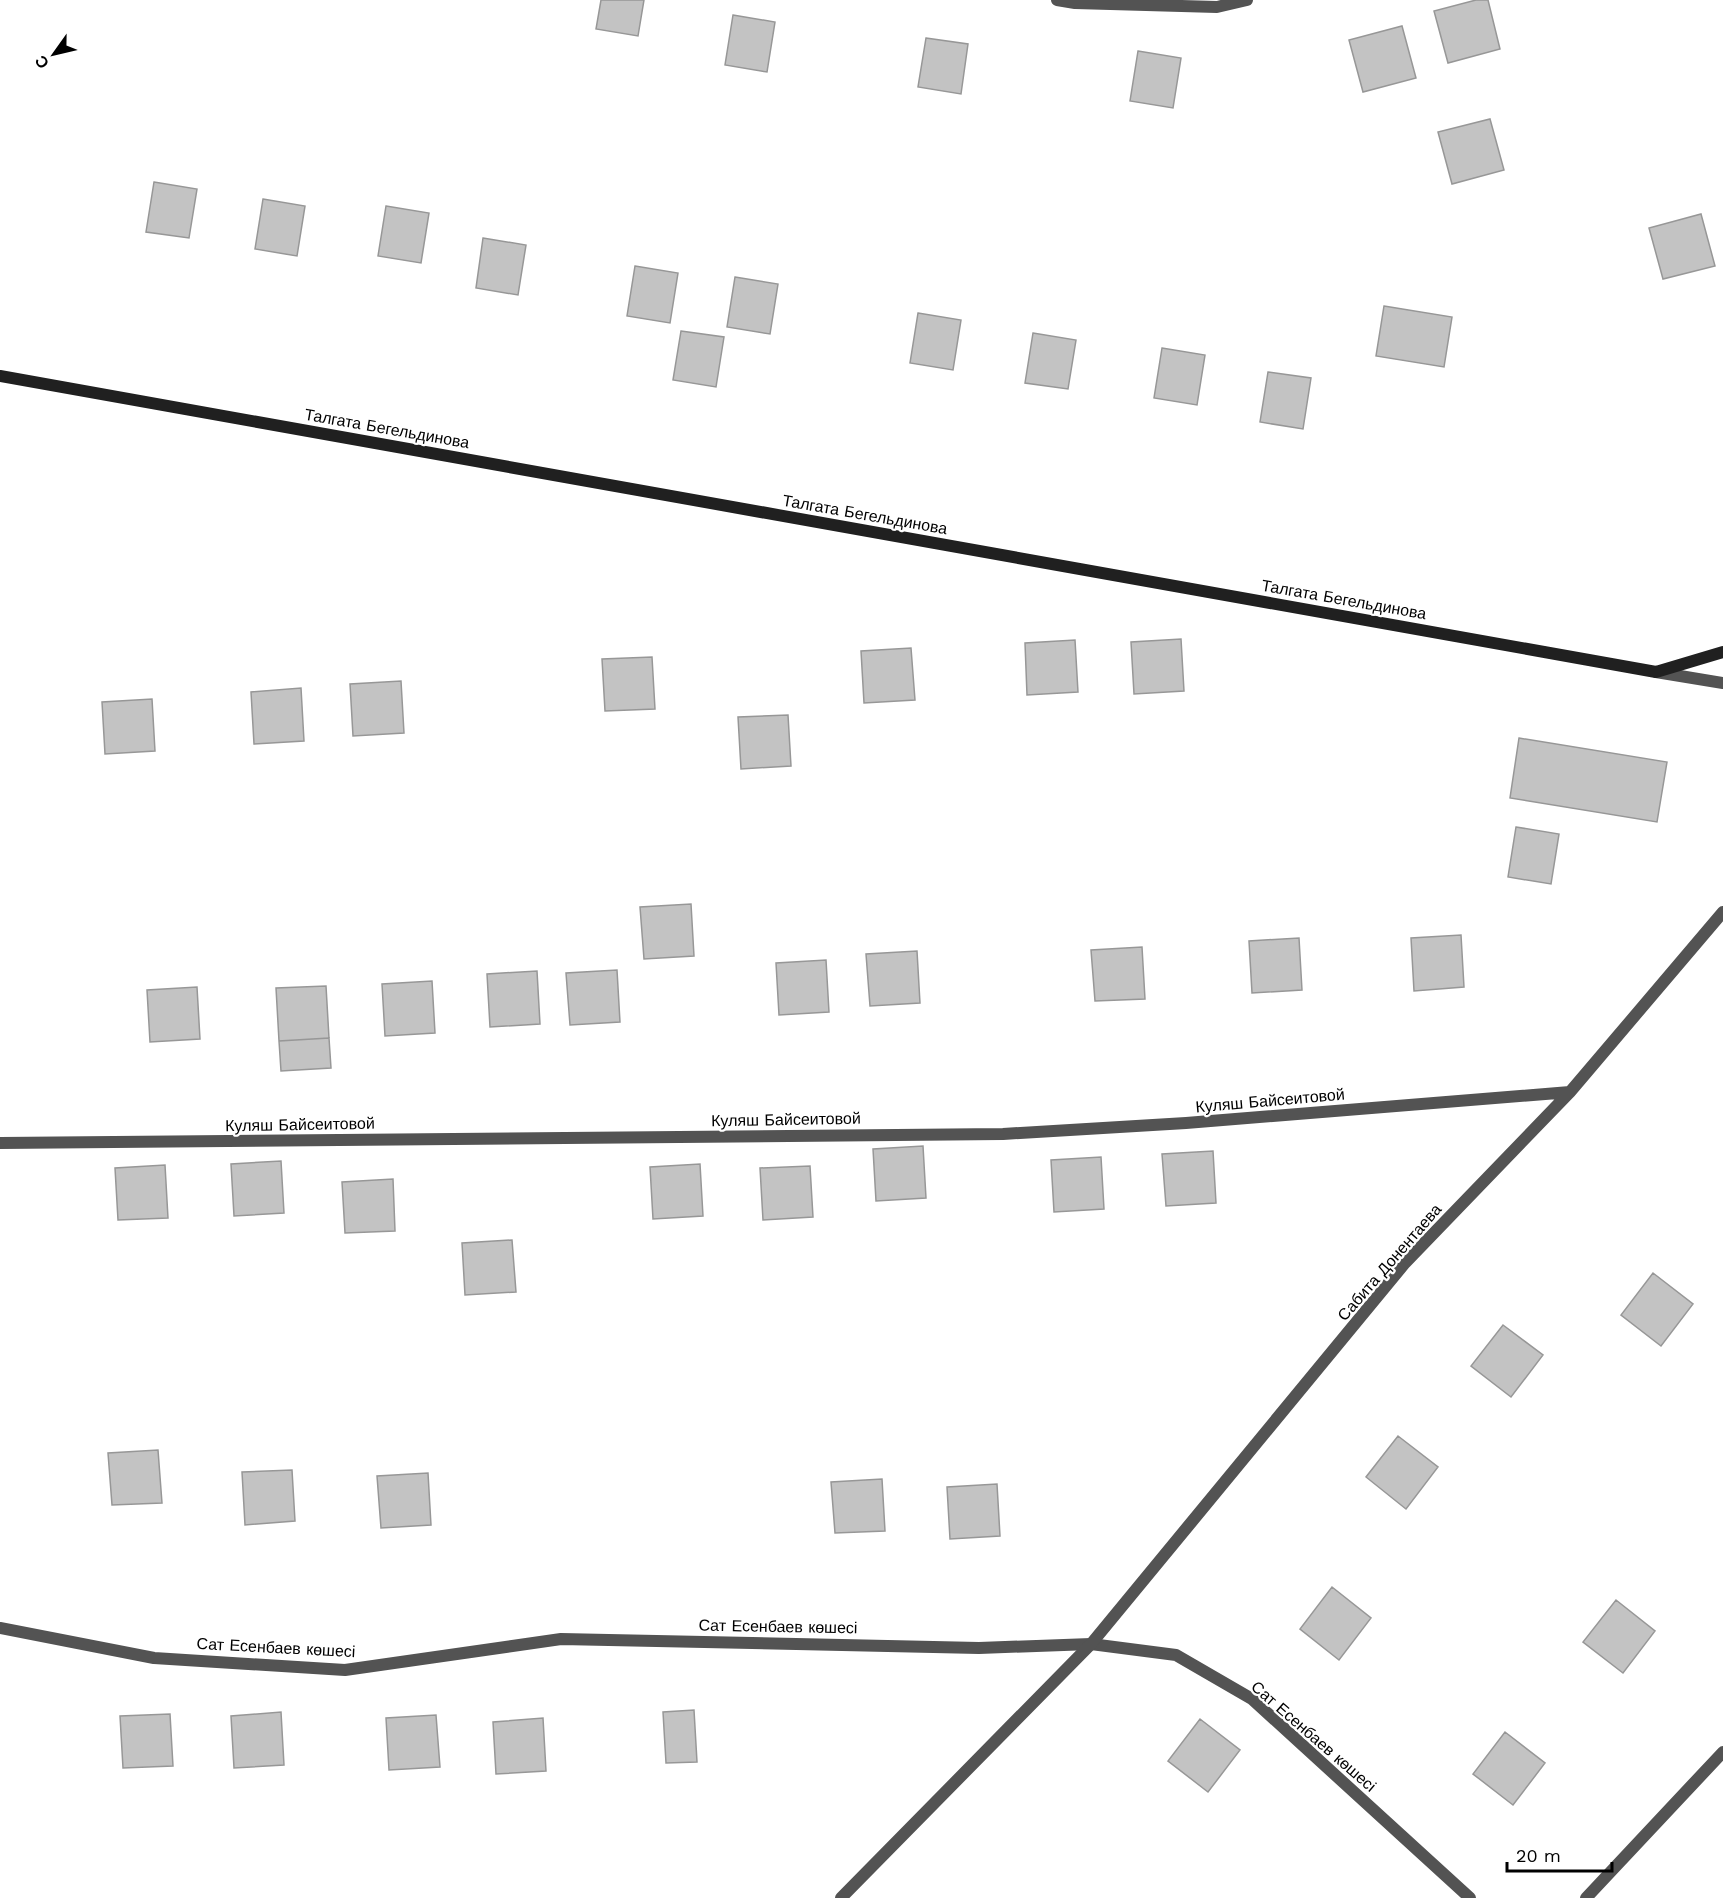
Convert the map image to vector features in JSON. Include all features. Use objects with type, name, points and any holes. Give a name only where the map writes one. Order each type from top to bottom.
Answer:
[{"type":"street","points":[[1057,0],[1075,3],[1217,7],[1247,0]]},
{"type":"street","name":"Талгата Бегельдинова","points":[[0,376],[1656,672],[1723,652]]},
{"type":"street","points":[[1656,672],[1723,683]]},
{"type":"street","name":"Сабита Донентаева","points":[[841,1898],[1091,1644],[1405,1263],[1570,1092],[1723,912]]},
{"type":"street","name":"Куляш Байсеитовой","points":[[0,1143],[1003,1134],[1186,1123],[1570,1092]]},
{"type":"street","name":"Сат Есенбаев көшесі","points":[[0,1628],[154,1658],[345,1670],[561,1639],[979,1648],[1091,1644],[1176,1655],[1252,1699],[1470,1898]]},
{"type":"street","points":[[1586,1898],[1723,1752]]},
{"type":"building","points":[[601,0],[644,0],[638,36],[596,29]]},
{"type":"building","points":[[1476,0],[1488,0],[1500,49],[1448,63],[1434,11]]},
{"type":"building","points":[[733,15],[775,22],[767,72],[725,65]]},
{"type":"building","points":[[1402,26],[1416,78],[1363,92],[1349,40]]},
{"type":"building","points":[[926,38],[968,44],[961,94],[918,87]]},
{"type":"building","points":[[1138,51],[1181,58],[1173,108],[1130,101]]},
{"type":"building","points":[[1490,119],[1504,170],[1452,184],[1438,132]]},
{"type":"building","points":[[154,182],[197,189],[189,238],[146,232]]},
{"type":"building","points":[[263,199],[305,206],[297,256],[255,249]]},
{"type":"building","points":[[386,206],[429,213],[421,263],[378,256]]},
{"type":"building","points":[[1701,214],[1715,266],[1663,279],[1649,228]]},
{"type":"building","points":[[483,238],[526,245],[518,295],[476,288]]},
{"type":"building","points":[[635,266],[678,273],[670,323],[627,316]]},
{"type":"building","points":[[735,277],[778,284],[770,334],[727,327]]},
{"type":"building","points":[[1384,306],[1452,317],[1444,367],[1376,356]]},
{"type":"building","points":[[918,313],[961,320],[953,370],[910,363]]},
{"type":"building","points":[[681,331],[724,337],[716,387],[673,380]]},
{"type":"building","points":[[1033,333],[1076,340],[1068,389],[1025,383]]},
{"type":"building","points":[[1162,348],[1205,355],[1197,405],[1154,398]]},
{"type":"building","points":[[1268,372],[1311,378],[1303,429],[1260,422]]},
{"type":"building","points":[[1181,639],[1184,691],[1134,694],[1131,642]]},
{"type":"building","points":[[1075,640],[1078,692],[1027,695],[1025,643]]},
{"type":"building","points":[[911,648],[915,700],[864,703],[861,651]]},
{"type":"building","points":[[652,657],[655,709],[605,711],[602,659]]},
{"type":"building","points":[[401,681],[404,733],[353,736],[350,684]]},
{"type":"building","points":[[301,688],[304,741],[254,744],[251,692]]},
{"type":"building","points":[[152,699],[155,751],[105,754],[102,702]]},
{"type":"building","points":[[788,715],[791,766],[741,769],[738,717]]},
{"type":"building","points":[[1519,738],[1667,762],[1657,822],[1510,798]]},
{"type":"building","points":[[1516,827],[1559,834],[1551,884],[1508,877]]},
{"type":"building","points":[[691,904],[694,956],[644,959],[640,907]]},
{"type":"building","points":[[1461,935],[1464,987],[1414,991],[1411,938]]},
{"type":"building","points":[[1299,938],[1302,990],[1252,993],[1249,941]]},
{"type":"building","points":[[1142,947],[1145,999],[1095,1001],[1091,950]]},
{"type":"building","points":[[917,951],[920,1003],[870,1006],[866,954]]},
{"type":"building","points":[[826,960],[829,1012],[779,1015],[776,963]]},
{"type":"building","points":[[617,970],[620,1022],[570,1025],[566,973]]},
{"type":"building","points":[[537,971],[540,1024],[490,1027],[487,974]]},
{"type":"building","points":[[432,981],[435,1033],[385,1036],[382,984]]},
{"type":"building","points":[[326,986],[329,1038],[279,1041],[276,988]]},
{"type":"building","points":[[197,987],[200,1039],[150,1042],[147,990]]},
{"type":"building","points":[[329,1038],[331,1068],[281,1071],[279,1041]]},
{"type":"building","points":[[923,1146],[926,1198],[876,1201],[873,1149]]},
{"type":"building","points":[[1213,1151],[1216,1203],[1166,1206],[1162,1154]]},
{"type":"building","points":[[1101,1157],[1104,1209],[1054,1212],[1051,1160]]},
{"type":"building","points":[[281,1161],[284,1213],[234,1216],[231,1164]]},
{"type":"building","points":[[700,1164],[703,1216],[653,1219],[650,1167]]},
{"type":"building","points":[[165,1165],[168,1218],[118,1220],[115,1168]]},
{"type":"building","points":[[810,1166],[813,1217],[763,1220],[760,1168]]},
{"type":"building","points":[[393,1179],[395,1231],[345,1233],[342,1182]]},
{"type":"building","points":[[512,1240],[516,1292],[465,1295],[462,1243]]},
{"type":"building","points":[[1653,1273],[1693,1304],[1661,1346],[1621,1315]]},
{"type":"building","points":[[1503,1325],[1543,1355],[1511,1397],[1471,1366]]},
{"type":"building","points":[[1398,1436],[1438,1467],[1406,1509],[1366,1477]]},
{"type":"building","points":[[158,1450],[162,1503],[112,1505],[108,1453]]},
{"type":"building","points":[[292,1470],[295,1521],[245,1525],[242,1472]]},
{"type":"building","points":[[428,1473],[431,1525],[381,1528],[377,1476]]},
{"type":"building","points":[[882,1479],[885,1531],[835,1533],[831,1482]]},
{"type":"building","points":[[997,1484],[1000,1536],[950,1539],[947,1487]]},
{"type":"building","points":[[1332,1587],[1371,1618],[1339,1660],[1300,1629]]},
{"type":"building","points":[[1616,1600],[1655,1631],[1623,1673],[1583,1642]]},
{"type":"building","points":[[694,1710],[697,1762],[666,1763],[663,1712]]},
{"type":"building","points":[[281,1712],[284,1765],[234,1768],[231,1716]]},
{"type":"building","points":[[170,1714],[173,1766],[123,1768],[120,1716]]},
{"type":"building","points":[[436,1715],[440,1767],[389,1770],[386,1718]]},
{"type":"building","points":[[543,1718],[546,1771],[496,1774],[493,1722]]},
{"type":"building","points":[[1200,1719],[1240,1750],[1208,1792],[1168,1761]]},
{"type":"building","points":[[1505,1732],[1545,1763],[1513,1805],[1473,1774]]}]
